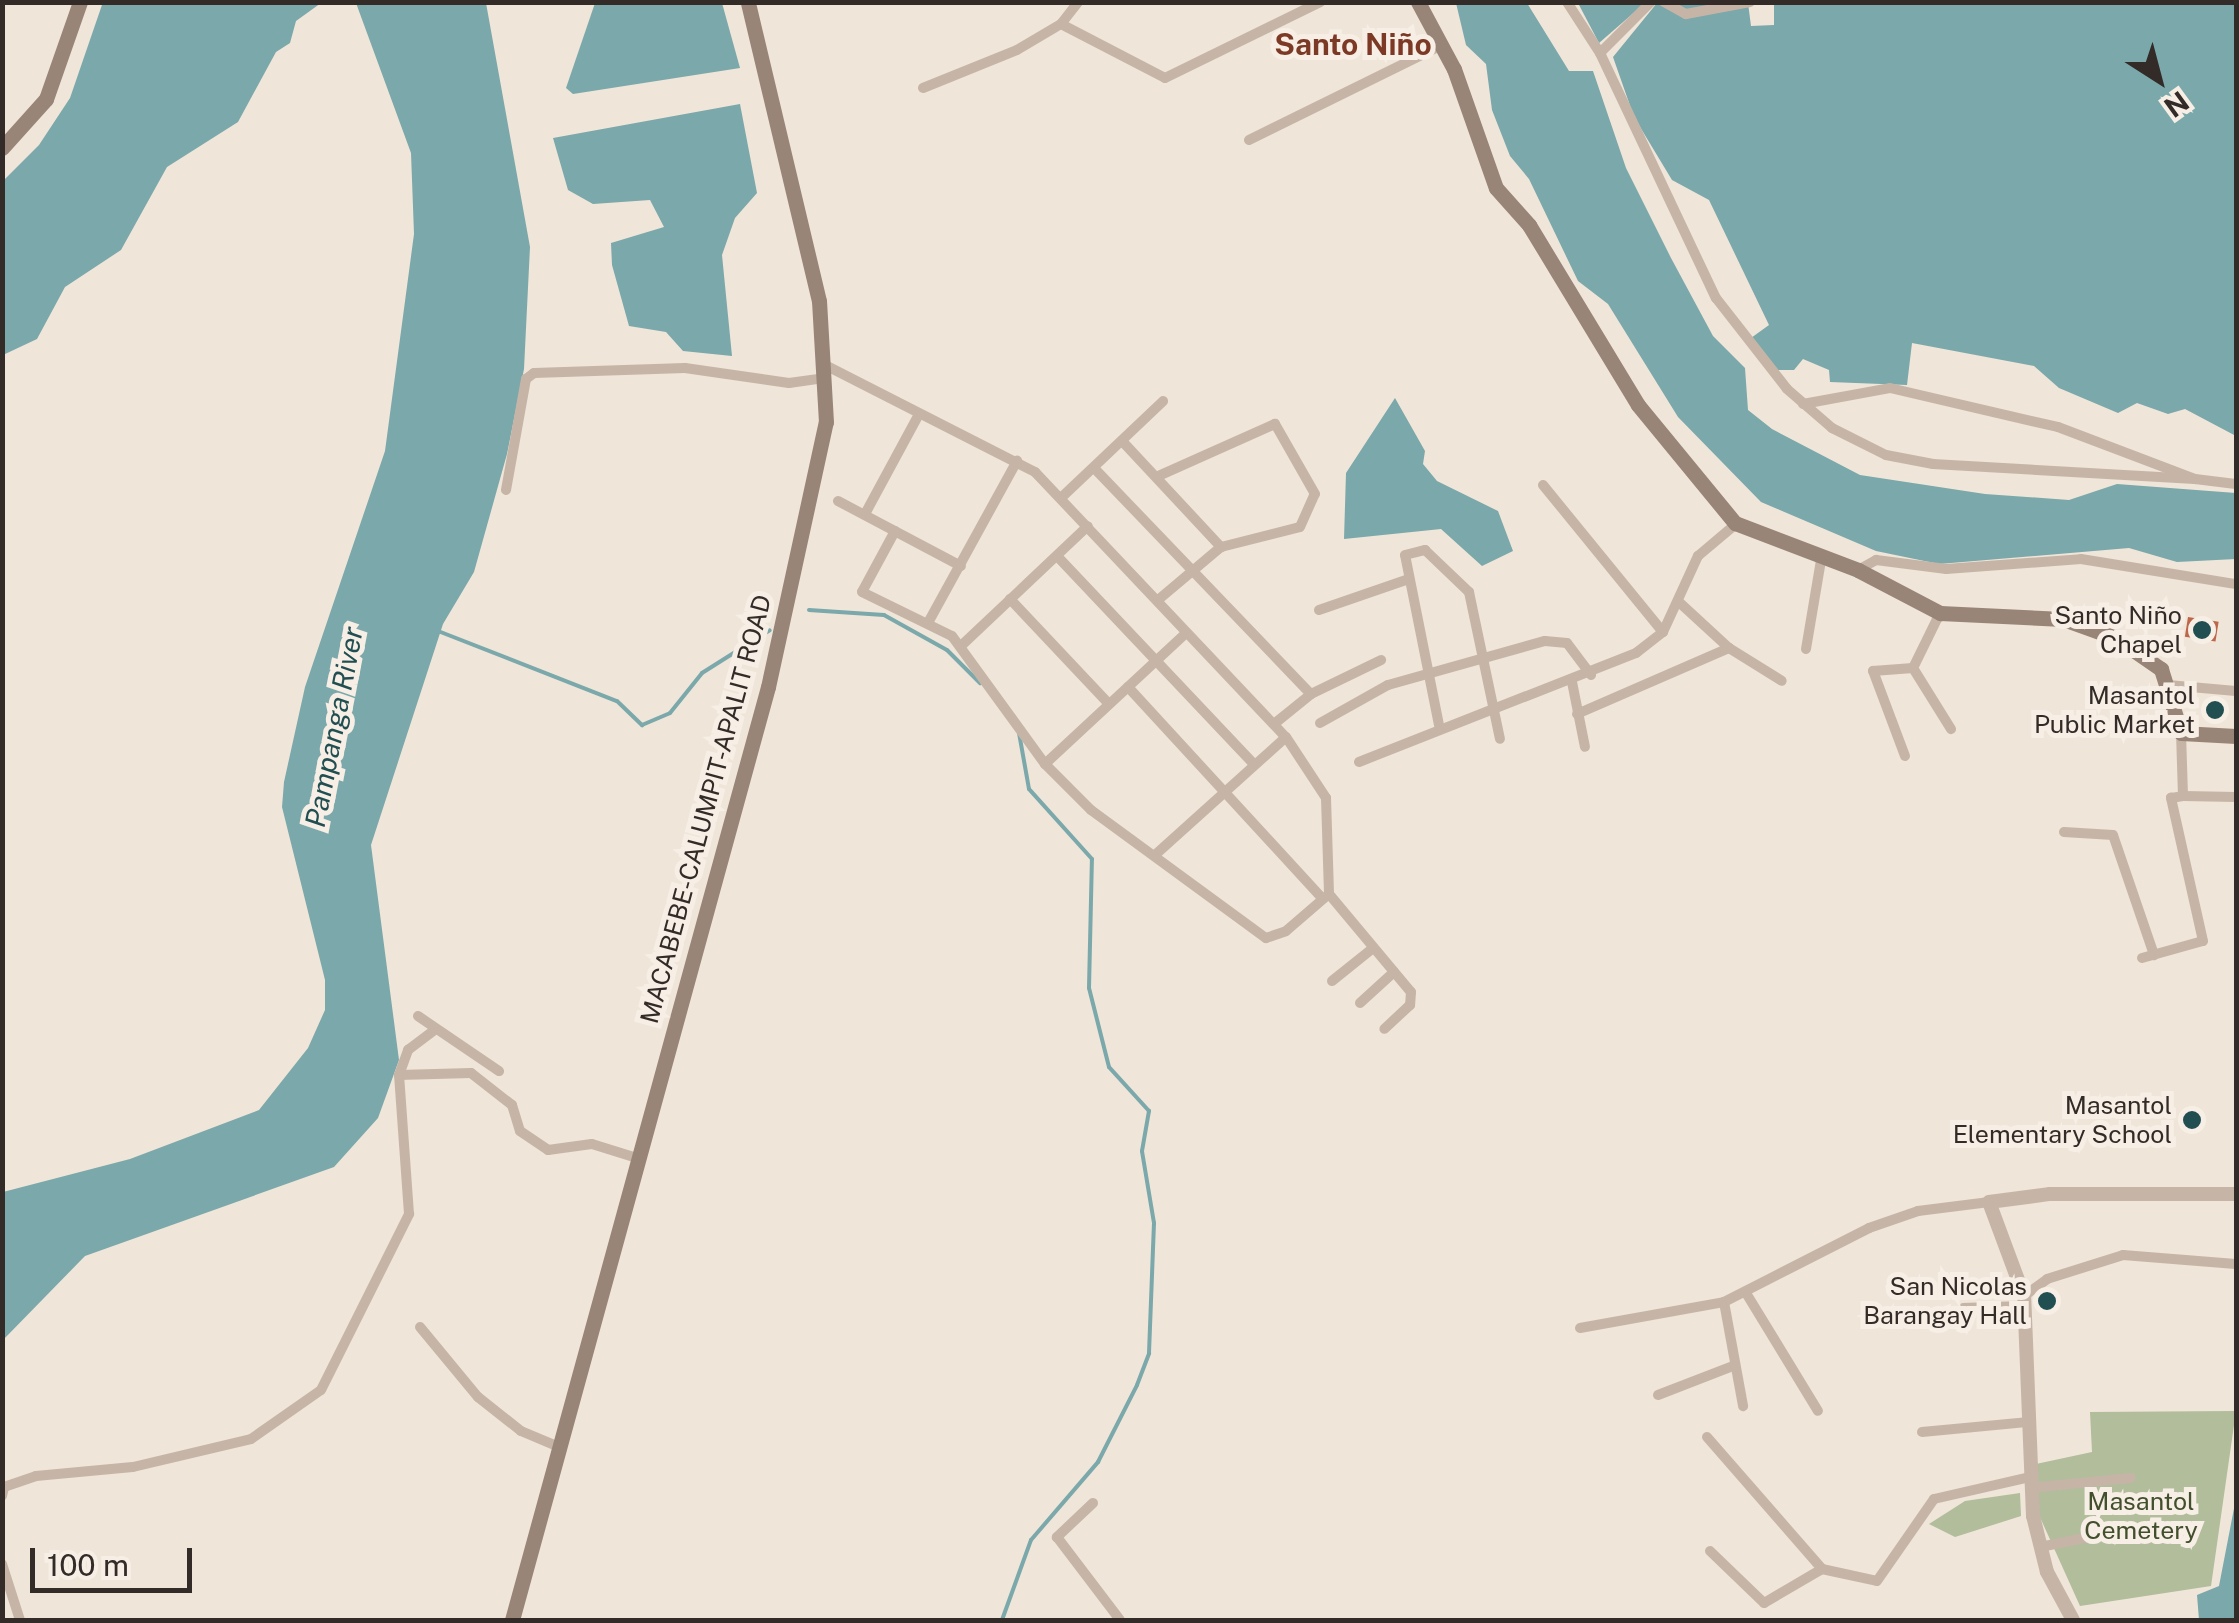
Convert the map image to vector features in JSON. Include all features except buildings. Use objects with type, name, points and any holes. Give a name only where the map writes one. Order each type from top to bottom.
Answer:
[{"type":"main road","points":[[2,148],[46,99],[80,2]]},
{"type":"main road","name":"MACABEBE-CALUMPIT-APALIT ROAD","points":[[512,1620],[768,687],[819,468],[826,372],[819,300],[748,2]]},
{"type":"main road","points":[[1418,2],[1442,45],[1496,188],[1529,224],[1638,405],[1737,524],[1822,554],[1940,614],[2063,619],[2138,649],[2168,685],[2181,732],[2236,736]]},
{"type":"street","points":[[923,88],[1062,24],[1078,2]]},
{"type":"street","points":[[1062,24],[1165,78],[1320,2]]},
{"type":"street","points":[[1568,2],[1600,53],[1698,270],[1802,404],[1850,438],[1916,462],[2236,484]]},
{"type":"street","points":[[1600,53],[1651,2]]},
{"type":"street","points":[[1664,2],[1686,14],[1750,2]]},
{"type":"street","points":[[1250,140],[1442,45]]},
{"type":"street","points":[[506,490],[526,379],[534,373],[685,368],[789,383],[826,372],[917,418],[1017,461],[1063,496],[1286,737],[1326,798],[1325,895],[1286,931],[1266,938],[1155,856],[1045,764],[962,645],[929,622],[862,592],[895,531]]},
{"type":"street","points":[[1802,404],[1890,388],[2058,427],[2195,479]]},
{"type":"street","points":[[1063,496],[1095,470],[1163,400]]},
{"type":"street","points":[[865,514],[917,418]]},
{"type":"street","points":[[1158,476],[1270,424],[1280,428],[1314,494],[1308,518],[1222,547],[1158,600]]},
{"type":"street","points":[[1123,442],[1222,547]]},
{"type":"street","points":[[929,622],[1017,461]]},
{"type":"street","points":[[1095,470],[1310,694]]},
{"type":"street","points":[[1543,484],[1663,632]]},
{"type":"street","points":[[838,501],[961,566]]},
{"type":"street","points":[[1359,762],[1439,725],[1591,675],[1663,632],[1698,556],[1737,524]]},
{"type":"street","points":[[962,645],[1088,526]]},
{"type":"street","points":[[1439,725],[1405,555],[1425,550],[1462,583],[1500,739]]},
{"type":"street","points":[[1806,649],[1822,554]]},
{"type":"street","points":[[1056,556],[1254,764]]},
{"type":"street","points":[[1858,570],[1876,560],[1953,569],[2081,560],[2236,584]]},
{"type":"street","points":[[1319,610],[1409,579]]},
{"type":"street","points":[[1010,600],[1109,704]]},
{"type":"street","points":[[1680,602],[1728,648],[1782,682]]},
{"type":"street","points":[[1914,668],[1940,614]]},
{"type":"street","points":[[1045,764],[1186,633]]},
{"type":"street","points":[[1320,723],[1427,673],[1482,656],[1567,643],[1591,675]]},
{"type":"street","points":[[1577,714],[1682,675],[1728,648]]},
{"type":"street","points":[[1274,724],[1310,694],[1381,660]]},
{"type":"street","points":[[1914,668],[1951,729]]},
{"type":"street","points":[[1905,756],[1874,672],[1914,668]]},
{"type":"street","points":[[1572,682],[1585,747]]},
{"type":"street","points":[[2168,685],[2236,691]]},
{"type":"street","points":[[1128,687],[1394,972],[1413,998],[1384,1029]]},
{"type":"street","points":[[2181,732],[2183,796]]},
{"type":"street","points":[[1155,856],[1286,737]]},
{"type":"street","points":[[2142,958],[2204,940],[2171,798],[2236,798]]},
{"type":"street","points":[[2064,832],[2113,835],[2154,954]]},
{"type":"street","points":[[1332,981],[1372,948]]},
{"type":"street","points":[[1360,1003],[1394,972]]},
{"type":"street","points":[[418,1016],[498,1070]]},
{"type":"street","points":[[2,1496],[4,1486],[36,1476],[133,1467],[252,1439],[321,1390],[409,1214],[399,1075],[408,1050],[435,1030]]},
{"type":"street","points":[[399,1075],[471,1073],[512,1105],[520,1131],[548,1150],[592,1144],[637,1158]]},
{"type":"street","points":[[1580,1328],[1724,1302],[1869,1228],[1969,1200],[1988,1202],[2069,1193],[2236,1194]]},
{"type":"street","points":[[1988,1202],[2024,1300],[2030,1482],[2040,1548],[2073,1620]]},
{"type":"street","points":[[1963,1308],[2024,1300],[2047,1279],[2123,1255],[2236,1264]]},
{"type":"street","points":[[1746,1293],[1818,1411]]},
{"type":"street","points":[[1724,1302],[1743,1406]]},
{"type":"street","points":[[420,1327],[478,1397],[521,1431],[559,1447]]},
{"type":"street","points":[[1658,1395],[1733,1366]]},
{"type":"street","points":[[1922,1432],[2027,1422]]},
{"type":"street","points":[[1707,1437],[1822,1570],[1877,1581],[1934,1499],[2030,1482],[2131,1478]]},
{"type":"street","points":[[1093,1503],[1057,1537],[1120,1620]]},
{"type":"street","points":[[2040,1548],[2095,1536]]},
{"type":"street","points":[[1710,1551],[1764,1603],[1822,1570]]},
{"type":"street","points":[[2,1564],[20,1620]]},
{"type":"green space","name":"Masantol Cemetery","points":[[2236,1411],[2211,1586],[2080,1606],[2039,1515],[2036,1464],[2092,1452],[2090,1412]]},
{"type":"green space","points":[[2020,1493],[2021,1516],[1955,1537],[1929,1524],[1965,1501]]},
{"type":"water","points":[[103,2],[321,3],[296,21],[290,43],[276,52],[238,122],[167,167],[121,250],[65,287],[37,339],[3,355],[3,181],[39,145],[70,98]]},
{"type":"water","points":[[1774,2],[2236,3],[2236,436],[2185,409],[2168,414],[2137,403],[2118,413],[2059,388],[2034,366],[1912,343],[1907,385],[1830,382],[1829,370],[1803,359],[1794,370],[1776,370],[1751,338],[1769,325],[1709,200],[1672,180],[1634,117],[1613,57],[1657,3],[1748,3],[1751,26],[1774,25]]},
{"type":"water","name":"Pampanga River","points":[[356,3],[486,3],[530,247],[524,369],[507,454],[474,572],[443,624],[371,845],[399,1060],[378,1118],[334,1167],[85,1256],[3,1340],[3,1192],[130,1159],[259,1110],[308,1048],[325,1010],[325,980],[282,807],[284,782],[305,687],[385,451],[414,234],[411,153]]},
{"type":"water","points":[[595,3],[722,3],[740,68],[573,94],[566,88]]},
{"type":"water","points":[[1456,3],[1527,3],[1569,71],[1593,71],[1626,168],[1671,258],[1713,336],[1745,368],[1748,410],[1772,429],[1860,475],[1985,494],[2069,500],[2117,484],[2236,493],[2236,559],[2177,562],[2129,548],[1939,564],[1876,551],[1761,502],[1678,417],[1608,304],[1578,281],[1529,179],[1510,156],[1492,110],[1486,64],[1466,45]]},
{"type":"water","points":[[1578,3],[1645,3],[1599,43]]},
{"type":"water","points":[[740,104],[757,193],[735,218],[722,255],[732,356],[683,351],[666,332],[629,326],[612,265],[611,243],[664,227],[650,200],[593,204],[568,190],[553,138]]},
{"type":"water","points":[[1395,398],[1425,451],[1423,464],[1437,481],[1498,511],[1513,551],[1482,566],[1441,529],[1344,539],[1346,473]]},
{"type":"water","points":[[2236,1498],[2236,1620],[2199,1620],[2197,1595],[2219,1586]]},
{"type":"waterway","points":[[809,610],[884,615],[947,650],[980,683]]},
{"type":"waterway","points":[[438,631],[617,701],[642,725],[670,713],[702,673],[770,630]]},
{"type":"waterway","points":[[1002,1620],[1031,1540],[1098,1462],[1137,1385],[1149,1353],[1154,1223],[1142,1151],[1149,1111],[1109,1067],[1089,988],[1092,859],[1029,789],[1019,733]]},
{"type":"place","name":"Santo Niño Chapel","points":[[2202,630]]},
{"type":"place","name":"Masantol Public Market","points":[[2215,710]]},
{"type":"place","name":"Masantol Elementary School","points":[[2192,1120]]},
{"type":"place","name":"San Nicolas Barangay Hall","points":[[2047,1301]]},
{"type":"district","name":"Santo Niño","points":[[1353,44]]}]
